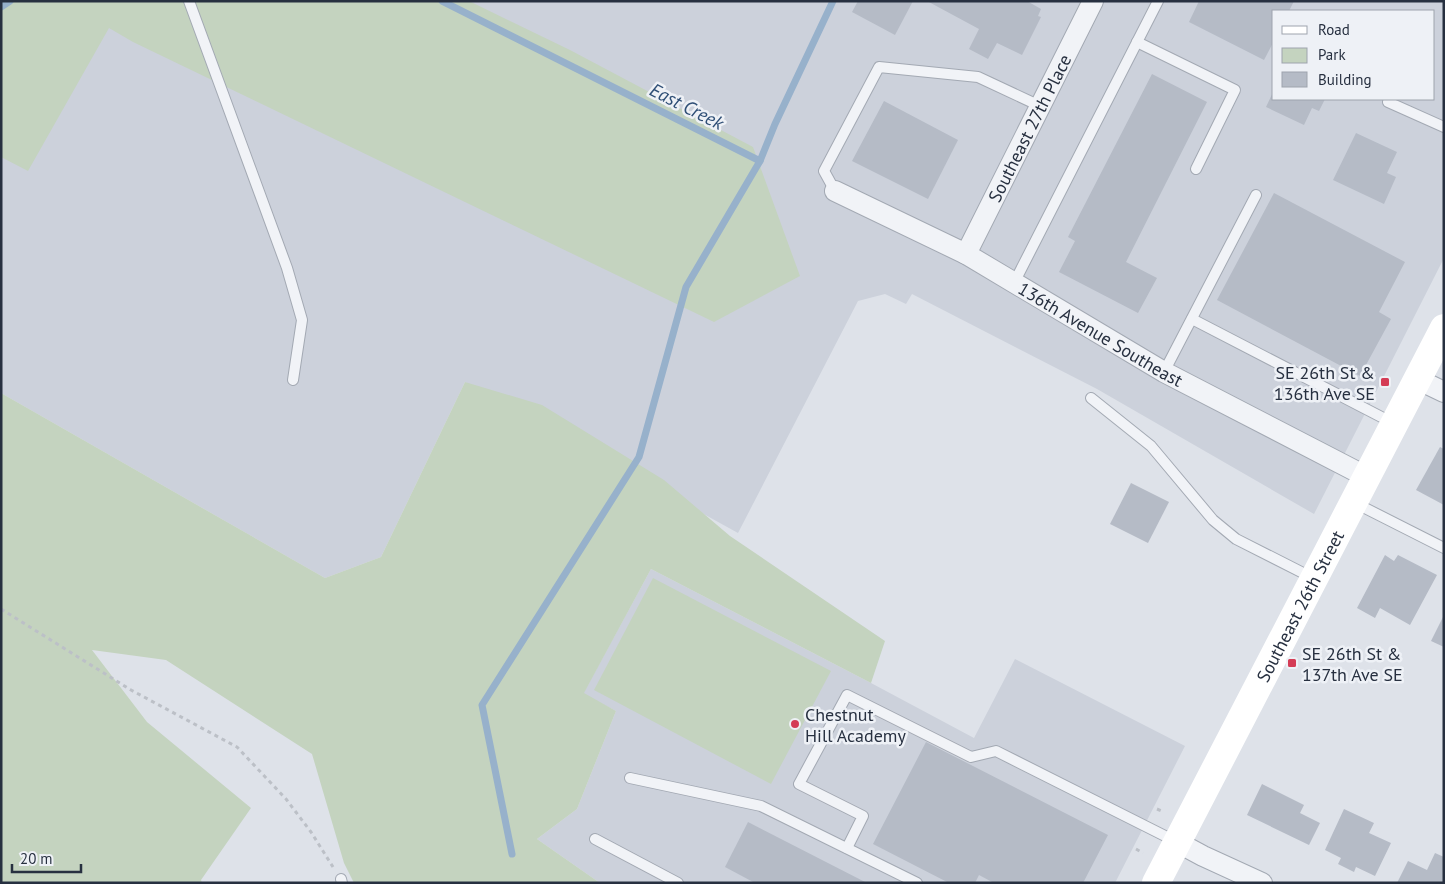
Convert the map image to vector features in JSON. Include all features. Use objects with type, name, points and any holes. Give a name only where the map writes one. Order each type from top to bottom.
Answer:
[{"type":"street","name":"Southeast 27th Place","points":[[966,254],[1093,1]]},
{"type":"street","name":"136th Avenue Southeast","points":[[835,191],[966,254],[1164,372],[1367,477]]},
{"type":"street","name":"Southeast 26th Street","points":[[1156,883],[1444,328]]},
{"type":"street","points":[[1417,379],[1444,392]]},
{"type":"street","points":[[1177,842],[1262,883]]},
{"type":"lane","points":[[189,1],[287,268],[302,320],[294,380]]},
{"type":"lane","points":[[1014,282],[1158,1]]},
{"type":"lane","points":[[1137,42],[1235,90],[1196,169]]},
{"type":"lane","points":[[835,191],[824,171],[879,66],[978,77],[1040,106]]},
{"type":"lane","points":[[1388,102],[1444,127]]},
{"type":"lane","points":[[1164,372],[1256,195]]},
{"type":"lane","points":[[1192,318],[1395,424]]},
{"type":"lane","points":[[1091,398],[1151,446],[1213,520],[1236,539],[1314,578]]},
{"type":"lane","points":[[1354,502],[1444,548]]},
{"type":"lane","points":[[847,848],[863,816],[800,784],[847,695],[971,757],[996,751],[1177,842]]},
{"type":"lane","points":[[630,778],[761,806],[917,883]]},
{"type":"lane","points":[[595,839],[678,883]]},
{"type":"path","points":[[1,609],[131,690],[237,747],[286,799],[311,832],[342,881]]},
{"type":"path","points":[[1157,809],[1164,812]]},
{"type":"path","points":[[1136,850],[1144,853]]},
{"type":"shaded area","points":[[1,1],[1444,1],[1444,258],[1314,514],[1097,389],[912,294],[906,304],[885,294],[858,301],[738,533],[465,382],[381,557],[325,578],[1,393]]},
{"type":"shaded area","name":"Chestnut Hill Academy","points":[[651,569],[974,738],[1015,659],[1185,746],[1115,883],[600,883],[537,839],[577,809],[616,711],[583,694]]},
{"type":"green space","points":[[1,1],[469,1],[570,50],[753,147],[800,276],[714,322],[133,42],[109,28],[28,171],[1,157]]},
{"type":"green space","points":[[465,382],[542,405],[664,480],[730,536],[885,641],[871,683],[651,569],[584,693],[616,711],[577,809],[537,839],[600,883],[354,883],[344,863],[312,754],[166,660],[92,650],[147,722],[251,808],[201,880],[202,883],[1,883],[1,393],[325,578],[381,557]]},
{"type":"green space","points":[[653,578],[831,671],[771,784],[594,690]]},
{"type":"building","points":[[858,1],[913,1],[895,35],[852,12]]},
{"type":"building","points":[[927,1],[1027,1],[1041,9],[1038,16],[1041,17],[1022,55],[997,43],[988,59],[969,49],[979,29]]},
{"type":"building","points":[[1199,1],[1294,1],[1290,10],[1272,10],[1272,45],[1264,60],[1189,22]]},
{"type":"building","points":[[1152,74],[1207,102],[1126,262],[1157,278],[1138,313],[1059,272],[1075,241],[1068,237]]},
{"type":"building","points":[[1272,94],[1272,100],[1324,100],[1319,111],[1312,108],[1304,125],[1266,107]]},
{"type":"building","points":[[884,101],[958,140],[928,199],[852,161]]},
{"type":"building","points":[[1356,133],[1397,152],[1387,173],[1396,177],[1384,204],[1333,180]]},
{"type":"building","points":[[1274,193],[1405,262],[1379,312],[1391,319],[1360,376],[1217,300]]},
{"type":"building","points":[[1440,447],[1444,449],[1444,505],[1416,490]]},
{"type":"building","points":[[1131,483],[1169,502],[1148,543],[1110,524]]},
{"type":"building","points":[[1385,555],[1394,561],[1398,555],[1437,575],[1410,625],[1380,608],[1375,618],[1357,608]]},
{"type":"building","points":[[1444,615],[1444,647],[1431,641]]},
{"type":"building","points":[[926,742],[1108,835],[1083,883],[994,883],[979,875],[975,883],[949,883],[873,844]]},
{"type":"building","points":[[1262,784],[1304,805],[1300,813],[1320,823],[1309,845],[1247,815]]},
{"type":"building","points":[[1344,809],[1374,823],[1369,833],[1391,843],[1375,876],[1356,867],[1354,872],[1338,864],[1341,858],[1325,850]]},
{"type":"building","points":[[748,822],[867,883],[755,883],[725,867]]},
{"type":"building","points":[[1435,853],[1444,857],[1444,883],[1397,883],[1408,861],[1427,870]]},
{"type":"waterway","name":"East Creek","points":[[1,7],[10,1]]},
{"type":"waterway","name":"East Creek","points":[[442,1],[760,161],[775,124],[833,1]]},
{"type":"waterway","points":[[512,854],[482,705],[639,457],[686,287],[760,161]]},
{"type":"place","name":"SE 26th St & 136th Ave SE","points":[[1385,382]]},
{"type":"place","name":"SE 26th St & 137th Ave SE","points":[[1292,663]]},
{"type":"place","name":"Chestnut Hill Academy","points":[[795,724]]}]
